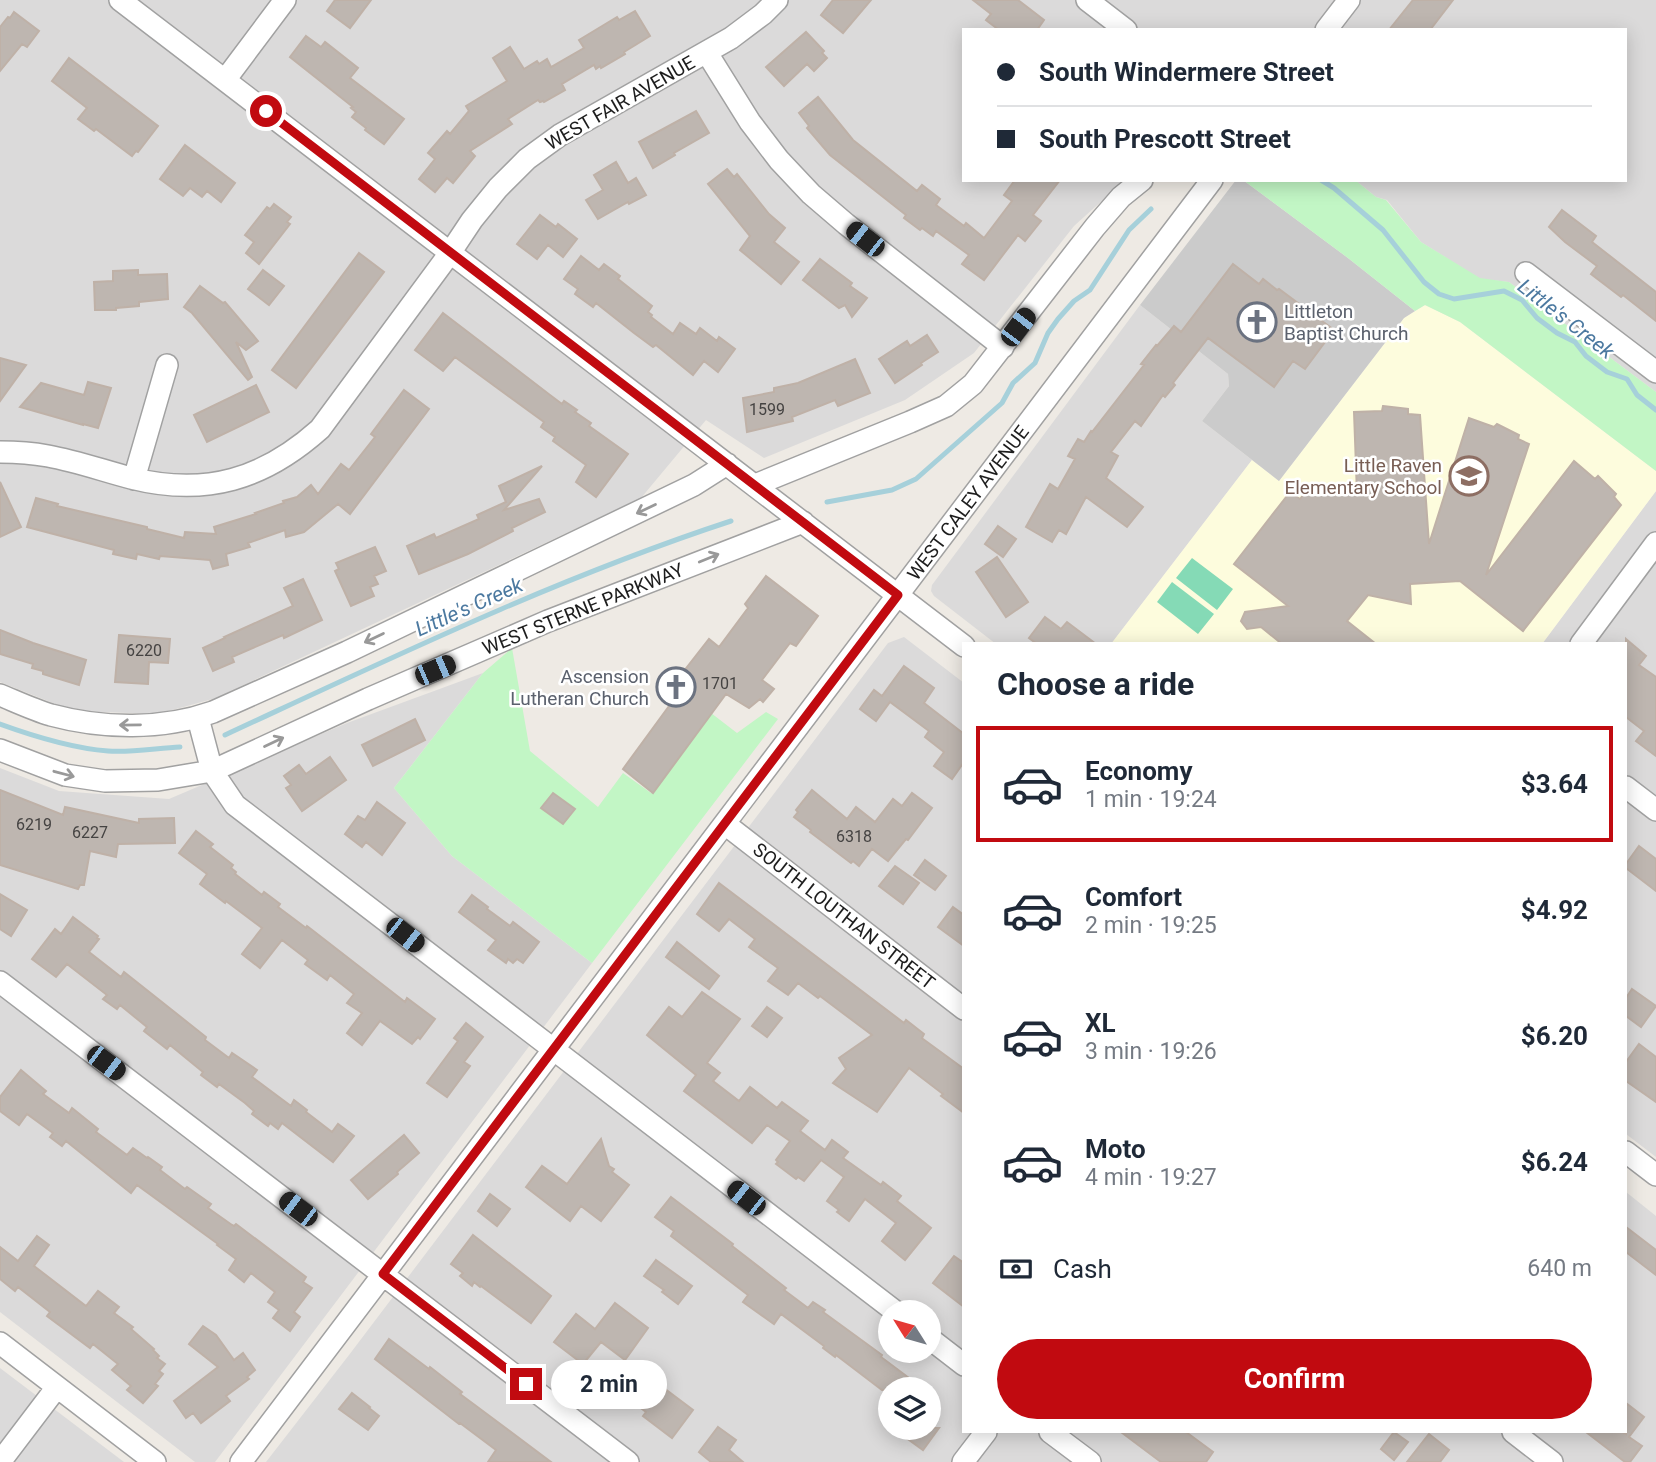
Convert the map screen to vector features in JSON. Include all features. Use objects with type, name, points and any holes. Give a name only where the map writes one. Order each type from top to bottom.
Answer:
[{"type":"street","points":[[120,0],[962,644]]},
{"type":"street","points":[[225,80],[285,0]]},
{"type":"street","name":"WEST FAIR AVENUE","points":[[0,452],[49,456],[134,479],[192,485],[223,482],[251,474],[274,463],[298,448],[320,429],[450,253],[472,219],[527,159],[560,135],[731,38],[777,0]]},
{"type":"street","points":[[1087,0],[1122,28]]},
{"type":"street","points":[[1328,28],[1349,0]]},
{"type":"street","points":[[707,53],[750,122],[779,160],[811,194],[1003,347]]},
{"type":"street","points":[[755,485],[946,406],[973,384],[1095,227],[1121,197],[1140,182]]},
{"type":"street","name":"WEST CALEY AVENUE","points":[[241,1462],[1210,182]]},
{"type":"street","points":[[1526,273],[1656,372]]},
{"type":"street","points":[[134,479],[167,365]]},
{"type":"street","points":[[0,695],[50,715],[107,725],[182,722],[198,718],[347,652],[694,485],[727,464]]},
{"type":"street","name":"WEST STERNE PARKWAY","points":[[0,750],[65,775],[105,781],[158,780],[212,771],[368,699],[548,621],[803,522]]},
{"type":"street","points":[[1582,642],[1656,543]]},
{"type":"street","points":[[198,718],[212,771],[235,805],[879,1300]]},
{"type":"street","points":[[1627,788],[1656,810]]},
{"type":"street","name":"SOUTH LOUTHAN STREET","points":[[724,824],[962,1007]]},
{"type":"street","points":[[0,982],[628,1462]]},
{"type":"street","points":[[1627,1153],[1656,1175]]},
{"type":"street","points":[[0,1343],[155,1462]]},
{"type":"street","points":[[942,1348],[962,1363]]},
{"type":"street","points":[[0,1462],[57,1387]]},
{"type":"street","points":[[963,1462],[985,1433]]},
{"type":"street","points":[[1051,1433],[1090,1462]]},
{"type":"street","points":[[1514,1433],[1552,1462]]},
{"type":"shaded area","points":[[0,0],[1656,0],[1656,392],[1509,282],[1480,279],[1421,242],[1387,200],[1376,197],[1357,182],[1627,182],[1627,28],[962,28],[962,182],[1123,182],[1074,226],[974,353],[905,400],[764,458],[706,420],[641,498],[216,698],[158,714],[73,711],[0,682]]},
{"type":"shaded area","points":[[1234,182],[1246,182],[1415,311],[1404,318],[1279,481],[1202,421],[1229,386],[1228,374],[1140,305]]},
{"type":"shaded area","points":[[1140,305],[1228,374],[1229,386],[1202,421],[1252,460],[1113,642],[993,642],[934,596],[932,585]]},
{"type":"shaded area","name":"Little Raven Elementary School","points":[[1425,305],[1460,322],[1656,471],[1656,491],[1543,642],[1113,642],[1252,460],[1279,481],[1404,318]]},
{"type":"shaded area","points":[[1656,491],[1656,1157],[1627,1135],[1627,642],[1543,642]]},
{"type":"shaded area","points":[[904,637],[962,681],[962,1433],[1627,1433],[1627,1193],[1656,1216],[1656,1462],[266,1462],[888,643]]},
{"type":"shaded area","points":[[483,673],[394,788],[452,856],[592,963],[215,1462],[195,1462],[0,1312],[0,768],[59,791],[169,799],[347,723]]},
{"type":"shaded area","points":[[0,1368],[124,1462],[0,1462]]},
{"type":"green space","points":[[1246,182],[1357,182],[1376,197],[1386,200],[1421,242],[1480,278],[1509,282],[1656,392],[1656,471],[1460,322],[1425,305],[1415,311]]},
{"type":"green space","points":[[1192,558],[1233,589],[1217,610],[1176,578]]},
{"type":"green space","points":[[1172,582],[1214,614],[1198,634],[1157,602]]},
{"type":"green space","points":[[512,648],[530,751],[598,807],[623,773],[651,793],[711,713],[737,733],[766,712],[778,719],[592,963],[452,856],[394,788],[483,673]]},
{"type":"building","points":[[335,0],[371,0],[350,28],[327,11]]},
{"type":"building","points":[[833,0],[871,0],[843,33],[821,15]]},
{"type":"building","points":[[973,0],[1018,0],[1044,20],[1038,28],[996,28],[986,20],[991,14]]},
{"type":"building","points":[[1413,0],[1453,0],[1432,28],[1391,28]]},
{"type":"building","points":[[635,11],[650,36],[601,68],[600,66],[596,69],[594,65],[562,84],[565,90],[544,102],[538,100],[508,119],[512,124],[470,151],[475,156],[453,183],[447,178],[435,192],[419,179],[435,159],[428,153],[447,131],[450,134],[469,111],[466,106],[507,81],[493,58],[510,47],[524,69],[537,61],[539,64],[547,59],[551,67],[584,48],[579,40],[617,17],[619,20]]},
{"type":"building","points":[[14,12],[39,31],[27,47],[22,44],[0,71],[0,27]]},
{"type":"building","points":[[806,32],[827,58],[814,71],[807,64],[784,86],[766,67]]},
{"type":"building","points":[[306,36],[321,47],[325,42],[358,68],[350,78],[404,119],[384,144],[352,117],[356,112],[351,108],[353,107],[290,57]]},
{"type":"building","points":[[69,58],[158,126],[138,152],[132,156],[78,119],[87,108],[52,81]]},
{"type":"building","points":[[818,97],[853,140],[917,191],[922,185],[940,199],[936,205],[964,226],[966,223],[984,238],[1012,201],[1004,195],[1014,182],[1058,182],[1033,215],[1041,221],[1025,241],[1018,235],[984,280],[962,264],[969,255],[936,231],[933,236],[922,228],[920,230],[904,218],[906,215],[830,155],[807,128],[809,126],[799,113]]},
{"type":"building","points":[[696,111],[709,133],[653,168],[639,142]]},
{"type":"building","points":[[185,145],[235,183],[221,202],[207,191],[202,197],[190,188],[183,196],[160,179]]},
{"type":"building","points":[[616,162],[628,183],[636,178],[646,195],[598,219],[586,200],[603,190],[594,175]]},
{"type":"building","points":[[727,169],[734,177],[737,174],[769,214],[785,228],[774,242],[799,262],[781,284],[740,250],[750,236],[708,184]]},
{"type":"building","points":[[274,204],[291,217],[287,222],[290,224],[259,264],[246,253],[254,242],[245,235],[267,207],[270,209]]},
{"type":"building","points":[[1562,210],[1596,236],[1592,242],[1656,292],[1656,321],[1591,274],[1597,266],[1549,227]]},
{"type":"building","points":[[540,215],[556,227],[558,224],[577,239],[563,257],[548,245],[537,259],[517,244]]},
{"type":"building","points":[[359,253],[384,272],[296,388],[272,370]]},
{"type":"building","points":[[581,256],[599,270],[604,264],[620,276],[618,279],[652,306],[648,312],[651,317],[673,334],[680,323],[696,334],[700,328],[717,341],[719,337],[735,349],[718,372],[704,361],[693,375],[596,303],[593,307],[575,294],[578,289],[564,279]]},
{"type":"building","points":[[820,259],[867,298],[852,317],[845,305],[839,308],[803,280]]},
{"type":"building","points":[[1233,264],[1259,284],[1263,279],[1279,289],[1334,330],[1305,369],[1293,361],[1274,387],[1208,338],[1173,383],[1175,385],[1165,397],[1163,395],[1141,426],[1135,421],[1111,452],[1118,456],[1106,478],[1143,507],[1127,527],[1086,497],[1066,534],[1059,530],[1052,542],[1026,527],[1050,484],[1058,489],[1075,459],[1068,456],[1078,439],[1084,442],[1144,365],[1141,364],[1156,345],[1174,326],[1181,332]]},
{"type":"building","points":[[138,270],[138,275],[167,274],[168,299],[139,302],[139,306],[116,310],[95,310],[94,282],[113,281],[113,271]]},
{"type":"building","points":[[263,270],[284,286],[269,305],[248,289]]},
{"type":"building","points":[[200,286],[225,302],[258,341],[246,350],[236,342],[252,377],[248,380],[184,307]]},
{"type":"building","points":[[443,313],[562,404],[564,401],[577,410],[575,412],[591,423],[589,426],[628,454],[596,497],[576,482],[586,465],[553,441],[555,437],[541,427],[544,422],[455,357],[443,371],[415,350]]},
{"type":"building","points":[[927,335],[938,352],[895,383],[879,359],[907,341],[910,346]]},
{"type":"building","points":[[0,358],[26,365],[0,401]]},
{"type":"building","points":[[855,359],[870,393],[838,406],[835,400],[792,417],[793,421],[747,432],[743,398],[774,392],[774,388],[798,383]]},
{"type":"building","points":[[88,382],[111,388],[98,428],[20,407],[41,383],[84,395]]},
{"type":"building","points":[[256,385],[269,412],[207,442],[194,415]]},
{"type":"building","points":[[404,390],[429,409],[350,514],[338,504],[304,532],[286,537],[285,530],[248,543],[250,547],[226,554],[228,565],[213,569],[210,560],[160,556],[159,559],[137,554],[136,559],[113,554],[114,550],[27,527],[36,498],[58,504],[57,506],[184,538],[185,532],[216,534],[214,527],[284,503],[283,501],[297,497],[311,485],[318,494],[341,464],[349,470],[375,437],[371,434]]},
{"type":"building","points":[[1383,406],[1408,409],[1408,414],[1420,415],[1429,544],[1469,418],[1494,427],[1497,424],[1519,435],[1518,439],[1529,444],[1486,575],[1574,461],[1595,479],[1598,476],[1616,494],[1614,497],[1621,505],[1523,631],[1460,581],[1410,584],[1411,604],[1368,595],[1347,621],[1373,642],[1280,642],[1261,627],[1247,629],[1241,621],[1245,612],[1288,606],[1234,564],[1290,492],[1300,499],[1308,489],[1315,495],[1357,494],[1354,412],[1382,411]]},
{"type":"building","points":[[542,466],[504,510],[539,499],[545,512],[468,554],[419,574],[407,546],[434,534],[436,538],[479,519],[477,515],[506,502],[499,486]]},
{"type":"building","points":[[0,482],[21,527],[0,537]]},
{"type":"building","points":[[998,526],[1016,539],[1003,557],[985,544]]},
{"type":"building","points":[[375,547],[386,571],[374,576],[378,584],[370,587],[374,596],[351,606],[335,571],[339,569],[336,563]]},
{"type":"building","points":[[997,557],[1028,602],[1006,617],[976,572]]},
{"type":"building","points":[[766,576],[818,616],[796,646],[790,643],[762,680],[774,689],[763,702],[760,699],[749,708],[726,694],[653,793],[623,769],[680,691],[673,685],[709,639],[719,647],[748,608],[745,604]]},
{"type":"building","points":[[303,579],[322,620],[284,638],[283,635],[232,657],[234,662],[213,671],[203,648],[293,606],[284,588]]},
{"type":"building","points":[[1045,617],[1061,629],[1067,622],[1093,642],[1034,642],[1029,638]]},
{"type":"building","points":[[0,630],[86,660],[79,685],[43,674],[43,671],[32,668],[33,664],[0,654]]},
{"type":"building","points":[[119,635],[170,639],[168,663],[149,662],[148,684],[115,682]]},
{"type":"building","points":[[1626,639],[1646,656],[1639,665],[1656,677],[1656,756],[1636,741],[1644,731],[1627,718]]},
{"type":"building","points":[[904,666],[934,688],[924,703],[962,732],[962,765],[952,779],[934,766],[944,752],[925,737],[929,731],[890,702],[876,721],[860,709],[874,690],[882,696]]},
{"type":"building","points":[[415,719],[425,740],[373,766],[362,745]]},
{"type":"building","points":[[330,757],[346,780],[302,811],[286,788],[291,785],[284,776],[299,765],[306,774]]},
{"type":"building","points":[[0,790],[63,815],[65,807],[139,823],[139,819],[174,818],[175,843],[118,844],[116,857],[90,851],[84,885],[80,885],[78,889],[0,865]]},
{"type":"building","points":[[812,790],[847,819],[856,807],[875,822],[893,799],[902,806],[912,793],[932,808],[888,861],[872,849],[859,866],[853,861],[851,863],[794,817],[798,812],[796,810]]},
{"type":"building","points":[[553,793],[575,809],[563,824],[541,808]]},
{"type":"building","points":[[377,802],[405,823],[382,855],[366,842],[362,847],[345,834],[358,816],[365,820]]},
{"type":"building","points":[[196,831],[213,844],[210,847],[233,865],[231,868],[235,874],[262,895],[264,892],[280,904],[278,907],[306,928],[307,926],[405,1002],[407,998],[435,1019],[420,1039],[418,1037],[412,1044],[380,1021],[362,1045],[347,1033],[362,1013],[347,1003],[354,994],[330,975],[327,980],[305,964],[308,960],[282,940],[260,968],[242,954],[262,928],[200,884],[207,874],[179,853]]},
{"type":"building","points":[[1639,846],[1656,859],[1656,891],[1627,869],[1627,863]]},
{"type":"building","points":[[925,860],[946,876],[935,890],[914,875]]},
{"type":"building","points":[[895,866],[919,883],[903,904],[879,886]]},
{"type":"building","points":[[719,883],[904,1023],[906,1020],[924,1034],[923,1039],[962,1068],[962,1112],[909,1068],[877,1112],[833,1083],[846,1069],[839,1058],[872,1035],[798,983],[788,995],[768,981],[778,968],[749,947],[755,939],[729,919],[719,931],[697,914]]},
{"type":"building","points":[[0,894],[27,910],[11,936],[0,929]]},
{"type":"building","points":[[472,895],[510,926],[513,922],[539,942],[523,963],[517,959],[513,963],[508,959],[506,963],[488,950],[496,940],[459,912]]},
{"type":"building","points":[[953,907],[962,914],[962,945],[938,927]]},
{"type":"building","points":[[73,917],[98,936],[99,939],[89,952],[121,977],[124,972],[229,1058],[232,1053],[257,1070],[252,1077],[291,1106],[294,1100],[332,1132],[338,1124],[354,1136],[333,1162],[282,1123],[278,1129],[270,1123],[268,1126],[252,1114],[254,1111],[245,1103],[201,1075],[203,1072],[170,1045],[167,1049],[144,1031],[147,1027],[120,1005],[117,1009],[103,999],[107,995],[67,964],[56,977],[32,959],[55,929],[61,934]]},
{"type":"building","points":[[677,942],[719,976],[709,989],[666,957]]},
{"type":"building","points":[[1632,989],[1656,1006],[1641,1027],[1627,1017],[1627,996]]},
{"type":"building","points":[[702,992],[740,1019],[707,1063],[720,1073],[713,1081],[739,1101],[750,1087],[777,1108],[782,1102],[808,1121],[800,1131],[825,1150],[832,1140],[848,1152],[843,1158],[901,1196],[897,1201],[931,1228],[905,1260],[882,1241],[896,1223],[865,1199],[849,1221],[827,1201],[844,1177],[821,1160],[804,1181],[798,1177],[796,1179],[776,1164],[790,1141],[767,1125],[752,1143],[684,1091],[696,1075],[647,1035],[669,1007],[682,1017]]},
{"type":"building","points":[[767,1007],[782,1018],[767,1037],[752,1026]]},
{"type":"building","points":[[466,1023],[483,1037],[464,1062],[470,1066],[447,1097],[427,1083],[458,1041],[454,1038]]},
{"type":"building","points":[[1639,1044],[1656,1057],[1656,1102],[1627,1082],[1627,1061]]},
{"type":"building","points":[[21,1070],[46,1091],[43,1094],[69,1113],[72,1108],[98,1129],[96,1132],[127,1155],[133,1148],[148,1157],[185,1189],[187,1187],[211,1204],[208,1208],[232,1225],[236,1224],[306,1277],[303,1282],[312,1288],[294,1312],[300,1317],[290,1331],[273,1318],[279,1310],[268,1302],[275,1292],[251,1273],[244,1282],[229,1270],[236,1259],[218,1244],[137,1185],[131,1193],[66,1141],[62,1146],[50,1137],[53,1133],[27,1114],[19,1125],[0,1111],[0,1097]]},
{"type":"building","points":[[404,1135],[419,1153],[368,1199],[351,1180]]},
{"type":"building","points":[[601,1139],[609,1166],[614,1169],[612,1172],[629,1185],[601,1221],[581,1206],[570,1221],[526,1187],[542,1166],[567,1184]]},
{"type":"building","points":[[490,1194],[510,1209],[497,1226],[478,1211]]},
{"type":"building","points":[[671,1197],[733,1244],[732,1246],[808,1308],[813,1302],[878,1352],[878,1363],[889,1363],[908,1377],[878,1377],[878,1387],[781,1314],[774,1324],[743,1302],[748,1295],[671,1236],[674,1231],[655,1217]]},
{"type":"building","points":[[1627,1228],[1656,1250],[1656,1275],[1627,1253]]},
{"type":"building","points":[[473,1235],[551,1296],[531,1323],[481,1286],[474,1282],[472,1286],[460,1276],[463,1273],[451,1264]]},
{"type":"building","points":[[37,1236],[49,1245],[34,1266],[86,1306],[98,1291],[119,1307],[114,1313],[133,1327],[131,1329],[154,1349],[159,1356],[157,1358],[165,1364],[159,1371],[163,1374],[155,1384],[158,1386],[143,1403],[127,1390],[131,1386],[112,1370],[118,1364],[93,1344],[90,1348],[47,1316],[50,1312],[18,1287],[15,1291],[0,1279],[0,1247],[18,1261]]},
{"type":"building","points":[[954,1256],[962,1262],[962,1305],[933,1283]]},
{"type":"building","points":[[656,1260],[692,1286],[678,1304],[644,1276]]},
{"type":"building","points":[[615,1303],[648,1328],[625,1360],[601,1342],[583,1364],[554,1342],[576,1314],[595,1329]]},
{"type":"building","points":[[203,1326],[216,1335],[234,1360],[243,1353],[255,1370],[247,1377],[249,1379],[226,1396],[230,1401],[201,1423],[193,1413],[186,1418],[174,1401],[218,1367],[189,1344]]},
{"type":"building","points":[[389,1339],[429,1369],[430,1367],[462,1392],[460,1394],[551,1462],[488,1462],[496,1450],[375,1359]]},
{"type":"building","points":[[621,1362],[662,1393],[665,1389],[693,1410],[672,1438],[643,1416],[646,1412],[606,1382]]},
{"type":"building","points":[[352,1393],[379,1416],[368,1430],[339,1409]]},
{"type":"building","points":[[1627,1404],[1644,1417],[1629,1437],[1642,1446],[1630,1462],[1625,1462],[1587,1433],[1624,1433],[1626,1434]]},
{"type":"building","points":[[718,1427],[736,1440],[729,1450],[743,1462],[711,1462],[699,1452]]},
{"type":"building","points":[[1122,1433],[1187,1433],[1213,1452],[1206,1462],[1161,1462]]},
{"type":"building","points":[[1393,1433],[1408,1442],[1394,1460],[1381,1449]]},
{"type":"building","points":[[1429,1434],[1449,1450],[1440,1462],[1407,1462]]},
{"type":"building","points":[[909,1440],[930,1440],[923,1450]]},
{"type":"waterway","name":"Little's Creek","points":[[1324,182],[1383,230],[1424,282],[1439,294],[1454,299],[1504,291],[1522,300],[1537,318],[1575,342],[1586,356],[1607,372],[1627,379],[1637,395],[1656,410]]},
{"type":"waterway","name":"Little's Creek","points":[[827,502],[892,490],[916,479],[1002,403],[1013,383],[1035,363],[1048,333],[1058,319],[1074,301],[1090,290],[1129,230],[1151,209]]},
{"type":"waterway","name":"Little's Creek","points":[[225,735],[538,593],[666,543],[731,521]]},
{"type":"waterway","name":"Little's Creek","points":[[0,724],[53,741],[108,751],[180,747]]},
{"type":"place","name":"Littleton Baptist Church","points":[[1257,322]]},
{"type":"place","name":"Little Raven Elementary School","points":[[1469,476]]},
{"type":"place","name":"Ascension Lutheran Church","points":[[676,687]]},
{"type":"route","points":[[266,111],[898,595],[383,1274],[526,1384]]}]
